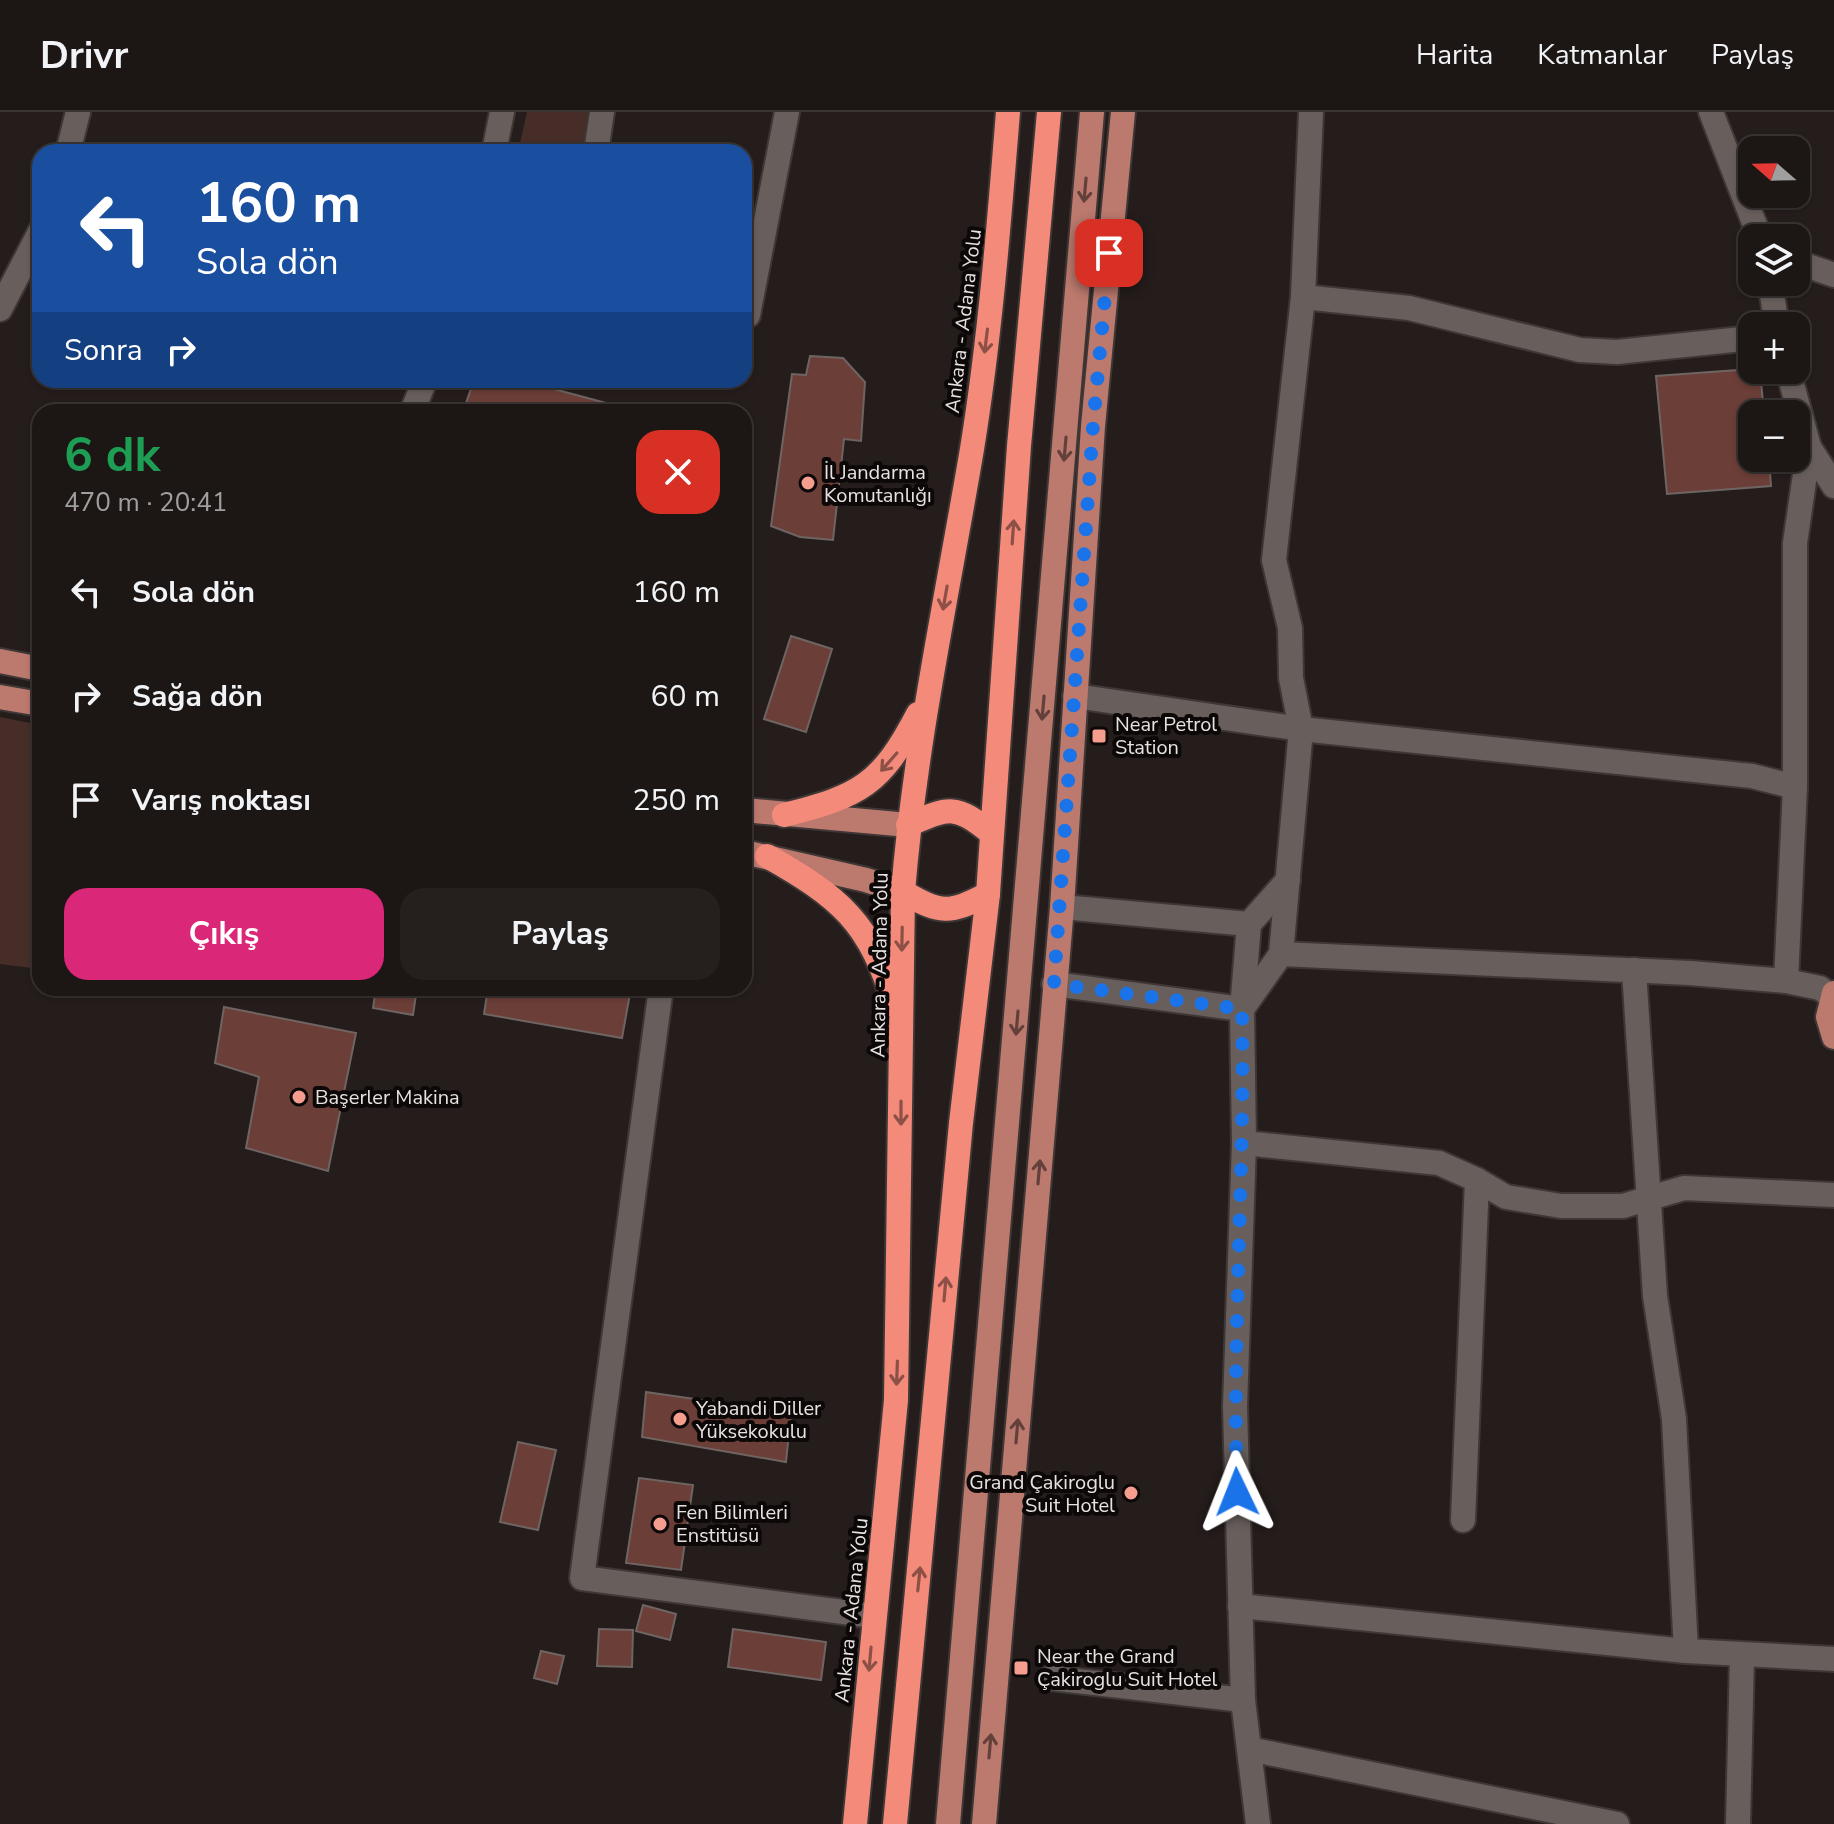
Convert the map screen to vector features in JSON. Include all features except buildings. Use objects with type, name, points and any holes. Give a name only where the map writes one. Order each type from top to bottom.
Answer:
[{"type":"highway","name":"Ankara - Adana Yolu","points":[[855,1824],[896,1400],[903,892],[908,825],[972,446],[995,264],[1008,112]]},
{"type":"highway","points":[[895,1824],[945,1288],[988,894],[1019,446],[1049,112]]},
{"type":"highway","points":[[784,815],[855,794],[878,775],[896,756],[928,695]]},
{"type":"highway","points":[[908,825],[941,811],[965,812],[991,833]]},
{"type":"highway","points":[[755,854],[820,886],[855,918],[880,958],[901,1035]]},
{"type":"highway","points":[[903,892],[932,909],[955,911],[988,894]]},
{"type":"main road","points":[[948,1824],[1092,112]]},
{"type":"main road","points":[[984,1824],[1062,907],[1093,426],[1123,112]]},
{"type":"main road","points":[[0,661],[32,667]]},
{"type":"main road","points":[[0,697],[32,703]]},
{"type":"main road","points":[[752,811],[908,825]]},
{"type":"main road","points":[[755,854],[903,892]]},
{"type":"main road","points":[[1027,904],[1062,907]]},
{"type":"main road","points":[[1020,981],[1054,984]]},
{"type":"main road","points":[[1833,995],[1828,1017],[1834,1037]]},
{"type":"street","points":[[70,144],[78,112]]},
{"type":"street","points":[[496,144],[502,112]]},
{"type":"street","points":[[597,144],[602,112]]},
{"type":"street","points":[[752,294],[787,112]]},
{"type":"street","points":[[1242,1009],[1281,954],[1301,729],[1291,678],[1290,628],[1274,560],[1303,297],[1311,112]]},
{"type":"street","points":[[1711,112],[1755,224]]},
{"type":"street","points":[[0,309],[32,247]]},
{"type":"street","points":[[1810,267],[1834,275]]},
{"type":"street","points":[[1303,297],[1409,308],[1591,352],[1738,339]]},
{"type":"street","points":[[1810,449],[1834,486]]},
{"type":"street","points":[[1786,981],[1795,787],[1795,543],[1805,472]]},
{"type":"street","points":[[1075,696],[1301,729],[1752,776],[1795,787]]},
{"type":"street","points":[[1258,1824],[1243,1700],[1235,1406],[1244,1143],[1242,1009],[1249,924],[1288,880]]},
{"type":"street","points":[[1062,907],[1249,924]]},
{"type":"street","points":[[1281,954],[1634,970],[1786,981],[1820,988],[1833,995]]},
{"type":"street","points":[[1634,970],[1655,1296],[1674,1419],[1686,1651]]},
{"type":"street","points":[[1054,984],[1242,1009]]},
{"type":"street","points":[[660,996],[582,1578],[874,1616]]},
{"type":"street","points":[[1244,1143],[1439,1163],[1506,1197],[1561,1206],[1623,1206],[1684,1188],[1834,1195]]},
{"type":"street","points":[[1463,1520],[1477,1180]]},
{"type":"street","points":[[1240,1606],[1742,1656],[1834,1659]]},
{"type":"street","points":[[1738,1824],[1742,1656]]},
{"type":"street","points":[[1051,1678],[1243,1700]]},
{"type":"street","points":[[1249,1749],[1617,1824]]},
{"type":"shaded area","points":[[527,112],[589,112],[584,144],[520,144]]},
{"type":"shaded area","points":[[0,717],[32,723],[32,968],[0,964]]},
{"type":"place","name":"İl Jandarma Komutanlığı","points":[[808,483]]},
{"type":"place","name":"Near Petrol Station","points":[[1099,736]]},
{"type":"place","name":"Başerler Makina","points":[[299,1097]]},
{"type":"place","name":"Yabandi Diller Yüksekokulu","points":[[680,1419]]},
{"type":"place","name":"Grand Çakiroglu Suit Hotel","points":[[1131,1493]]},
{"type":"place","name":"Fen Bilimleri Enstitüsü","points":[[660,1524]]},
{"type":"place","name":"Near the Grand Çakiroglu Suit Hotel","points":[[1021,1668]]},
{"type":"route","points":[[1109,253],[1093,426],[1062,907],[1054,984],[1242,1009],[1244,1143],[1235,1406],[1237,1492]]}]
